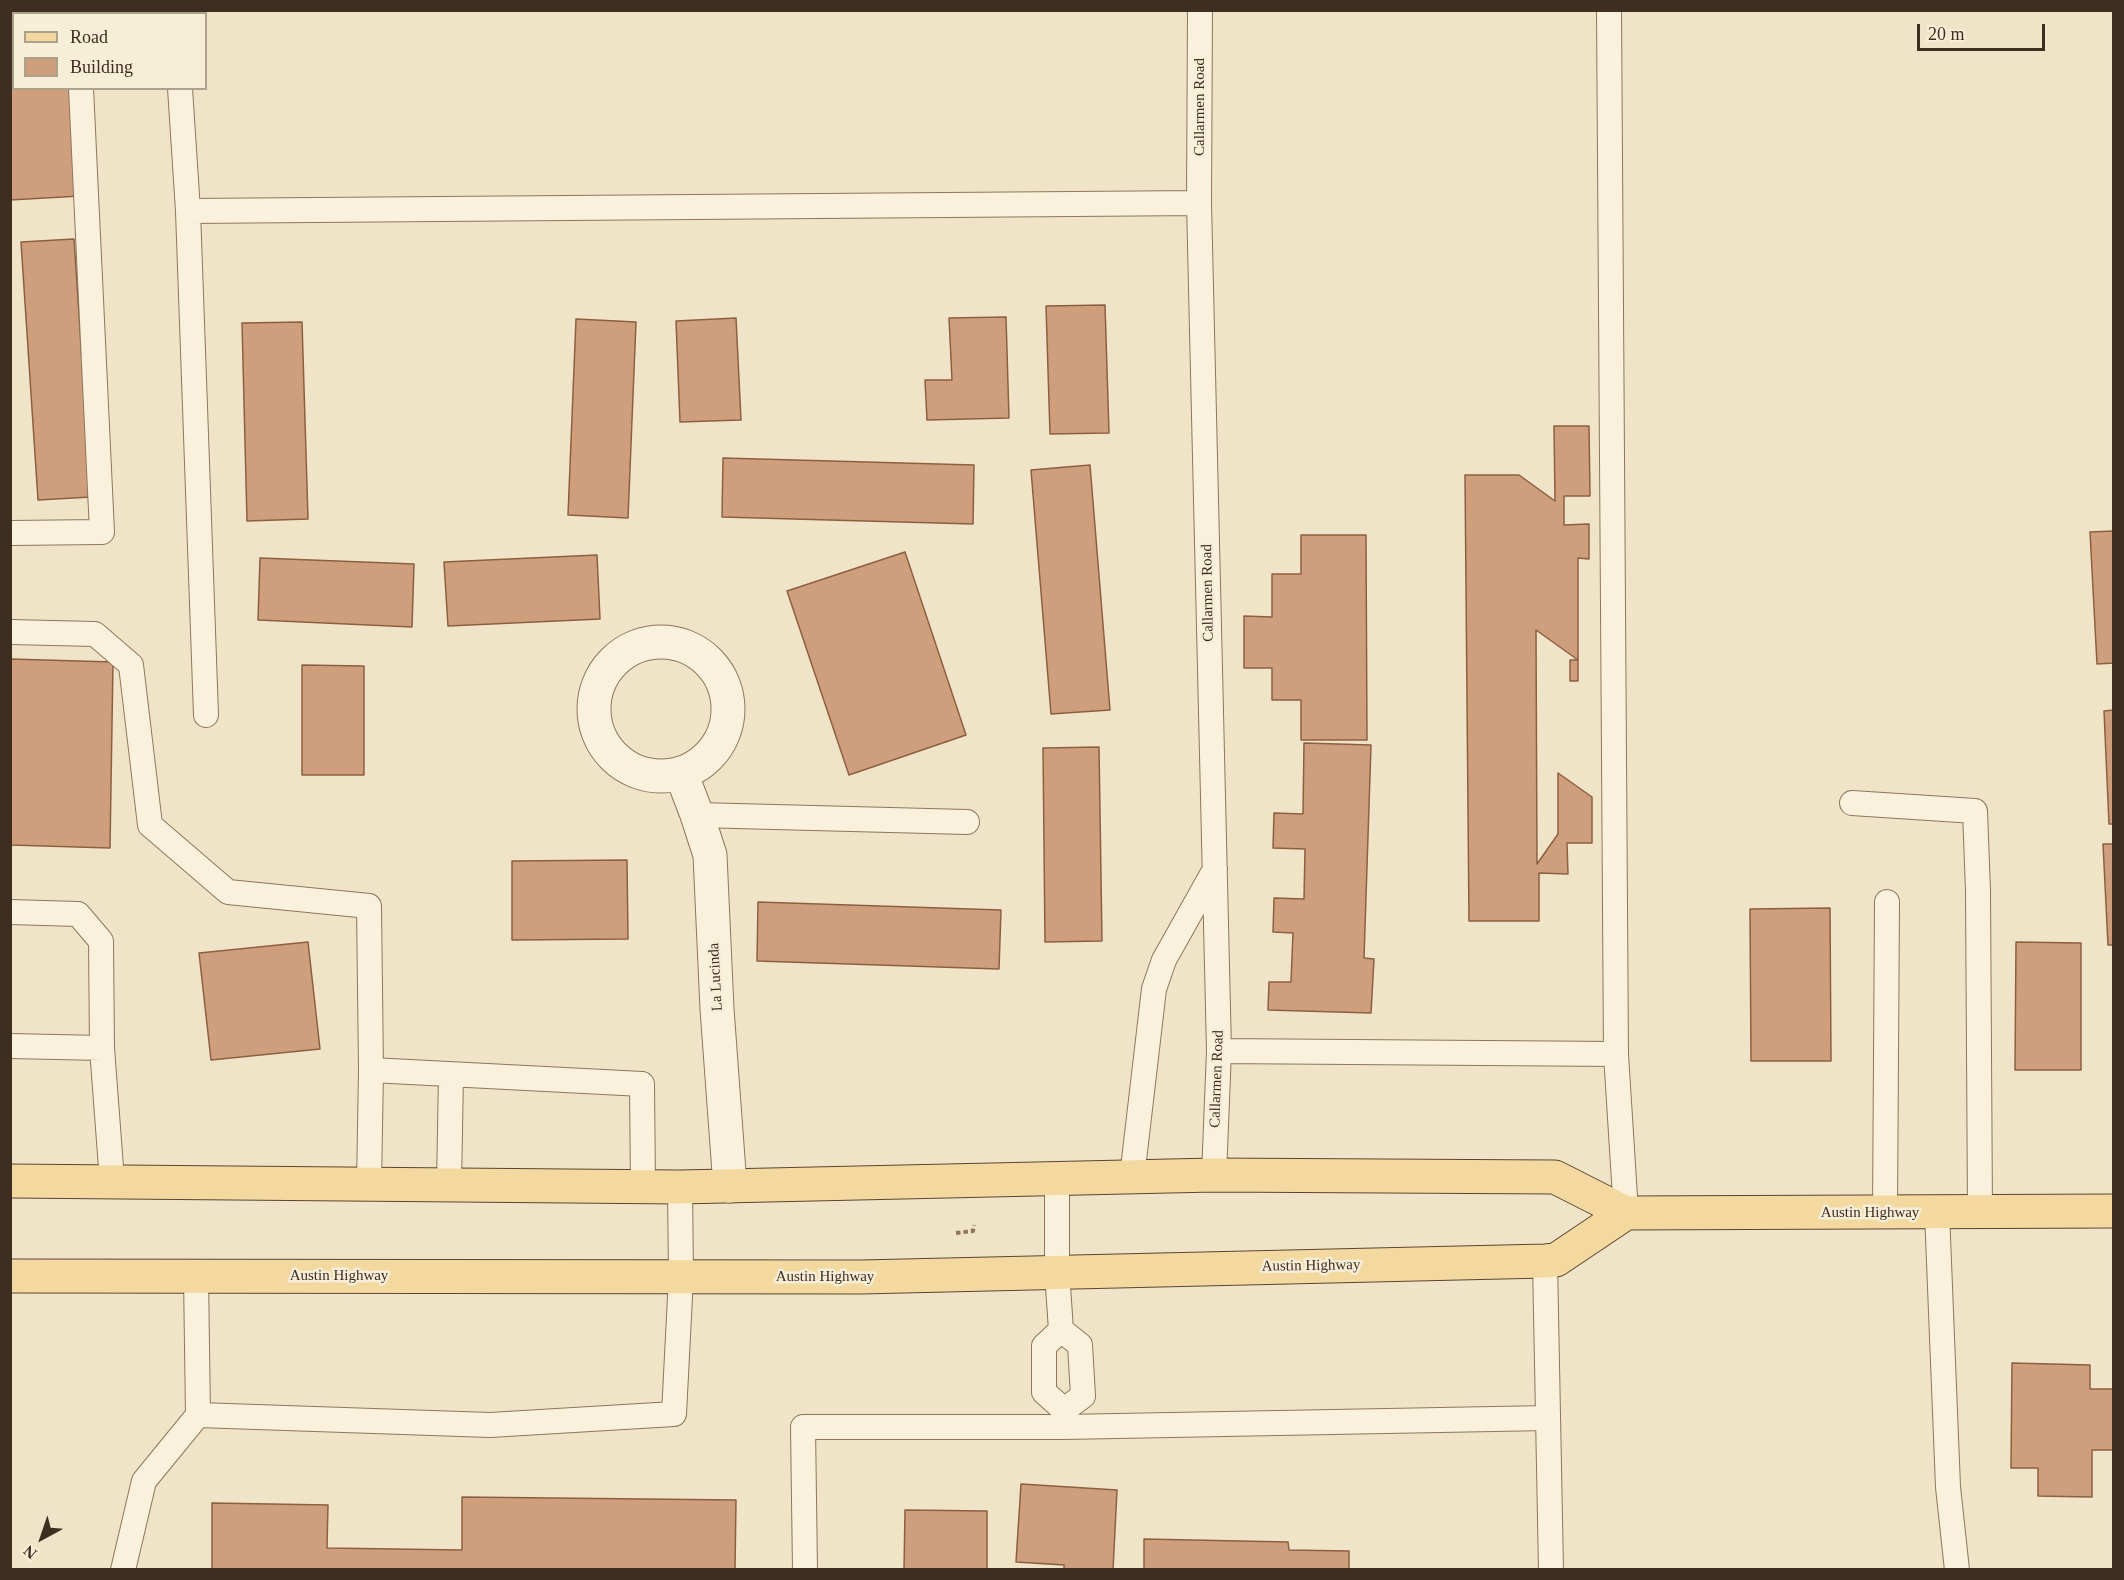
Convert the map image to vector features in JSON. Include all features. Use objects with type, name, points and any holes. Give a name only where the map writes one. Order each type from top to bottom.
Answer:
[{"type":"main road","name":"Austin Highway","points":[[10,1181],[680,1187],[1214,1175],[1555,1177],[1626,1214],[2114,1211]]},
{"type":"main road","name":"Austin Highway","points":[[10,1276],[861,1277],[1545,1261],[1556,1260],[1626,1214]]},
{"type":"street","points":[[658,642],[681,645],[692,650],[702,656],[717,673],[726,694],[728,717],[721,739],[707,758],[681,772],[667,776],[646,774],[626,766],[609,752],[599,734],[594,713],[595,693],[604,673],[617,657],[636,647],[658,642]]},
{"type":"street","name":"La Lucinda","points":[[681,772],[710,855],[717,1009],[730,1186]]},
{"type":"lane","name":"Callarmen Road","points":[[1200,10],[1199,203],[1219,1052],[1214,1175]]},
{"type":"lane","points":[[1609,10],[1616,1054],[1626,1214]]},
{"type":"lane","points":[[10,533],[102,532],[81,90]]},
{"type":"lane","points":[[180,90],[188,211],[206,715]]},
{"type":"lane","points":[[188,211],[1199,203]]},
{"type":"lane","points":[[10,632],[95,634],[131,665],[150,825],[228,892],[369,906],[371,1070],[369,1185]]},
{"type":"lane","points":[[1852,803],[1974,812],[1978,891],[1980,1212]]},
{"type":"lane","points":[[697,815],[967,822]]},
{"type":"lane","points":[[1132,1177],[1154,989],[1164,960],[1215,869]]},
{"type":"lane","points":[[1885,1213],[1887,902]]},
{"type":"lane","points":[[10,912],[78,914],[101,941],[102,1048],[112,1181]]},
{"type":"lane","points":[[10,1046],[102,1048]]},
{"type":"lane","points":[[1219,1052],[1616,1054]]},
{"type":"lane","points":[[371,1070],[642,1084],[643,1187]]},
{"type":"lane","points":[[449,1186],[451,1075]]},
{"type":"lane","points":[[1057,1179],[1060,1330],[1044,1346],[1044,1392],[1064,1418]]},
{"type":"lane","points":[[198,1415],[490,1425],[674,1414],[681,1277],[680,1187]]},
{"type":"lane","points":[[1937,1212],[1948,1488],[1958,1569]]},
{"type":"lane","points":[[1545,1261],[1551,1569]]},
{"type":"lane","points":[[123,1569],[144,1480],[198,1415],[196,1276]]},
{"type":"lane","points":[[1060,1330],[1080,1346],[1083,1396],[1064,1418]]},
{"type":"lane","points":[[805,1569],[803,1427],[1064,1418],[1548,1418]]},
{"type":"building","points":[[10,10],[70,10],[70,12],[12,12],[12,90],[75,90],[80,196],[10,200]]},
{"type":"building","points":[[74,239],[91,497],[38,500],[21,242]]},
{"type":"building","points":[[1105,305],[1109,433],[1050,434],[1046,306]]},
{"type":"building","points":[[1006,317],[1009,418],[927,420],[925,380],[952,380],[949,318]]},
{"type":"building","points":[[736,318],[741,420],[680,422],[676,321]]},
{"type":"building","points":[[576,319],[636,322],[628,518],[568,515]]},
{"type":"building","points":[[302,322],[308,519],[247,521],[242,323]]},
{"type":"building","points":[[1554,426],[1589,426],[1590,496],[1564,496],[1564,525],[1589,524],[1589,559],[1578,558],[1578,660],[1536,630],[1537,864],[1558,834],[1558,773],[1592,797],[1592,843],[1567,843],[1568,874],[1539,873],[1539,921],[1469,921],[1465,475],[1519,475],[1555,501]]},
{"type":"building","points":[[723,458],[974,465],[973,524],[722,517]]},
{"type":"building","points":[[1090,465],[1110,710],[1051,714],[1031,470]]},
{"type":"building","points":[[2114,531],[2114,663],[2097,664],[2090,532]]},
{"type":"building","points":[[1301,535],[1366,535],[1367,740],[1301,740],[1301,700],[1272,700],[1272,668],[1244,668],[1244,616],[1272,617],[1272,574],[1301,574]]},
{"type":"building","points":[[905,552],[966,735],[849,775],[787,591]]},
{"type":"building","points":[[597,555],[600,619],[448,626],[444,562]]},
{"type":"building","points":[[260,558],[414,564],[412,627],[258,620]]},
{"type":"building","points":[[10,659],[113,662],[110,848],[10,845]]},
{"type":"building","points":[[1570,660],[1578,660],[1578,681],[1570,681]]},
{"type":"building","points":[[302,665],[364,666],[364,775],[302,775]]},
{"type":"building","points":[[2114,710],[2114,824],[2109,824],[2104,711]]},
{"type":"building","points":[[1304,743],[1371,745],[1364,958],[1374,959],[1371,1013],[1268,1010],[1269,982],[1291,982],[1293,933],[1273,932],[1274,898],[1304,899],[1305,849],[1273,848],[1274,813],[1303,814]]},
{"type":"building","points":[[1099,747],[1102,941],[1045,942],[1043,748]]},
{"type":"building","points":[[2103,844],[2114,844],[2114,945],[2108,945]]},
{"type":"building","points":[[627,860],[628,939],[512,940],[512,861]]},
{"type":"building","points":[[758,902],[1001,910],[999,969],[757,961]]},
{"type":"building","points":[[1830,908],[1831,1061],[1751,1061],[1750,909]]},
{"type":"building","points":[[308,942],[320,1049],[211,1060],[199,953]]},
{"type":"building","points":[[2016,942],[2081,943],[2081,1070],[2015,1070]]},
{"type":"building","points":[[2012,1363],[2090,1365],[2090,1389],[2114,1389],[2114,1450],[2092,1450],[2092,1497],[2038,1496],[2038,1468],[2011,1468]]},
{"type":"building","points":[[1021,1484],[1117,1490],[1113,1570],[1064,1570],[1064,1565],[1016,1562]]},
{"type":"building","points":[[462,1497],[736,1500],[735,1570],[212,1570],[212,1503],[328,1505],[327,1548],[462,1550]]},
{"type":"building","points":[[905,1510],[987,1511],[987,1570],[904,1570]]},
{"type":"building","points":[[1144,1539],[1288,1542],[1289,1550],[1349,1551],[1349,1570],[1144,1570]]}]
